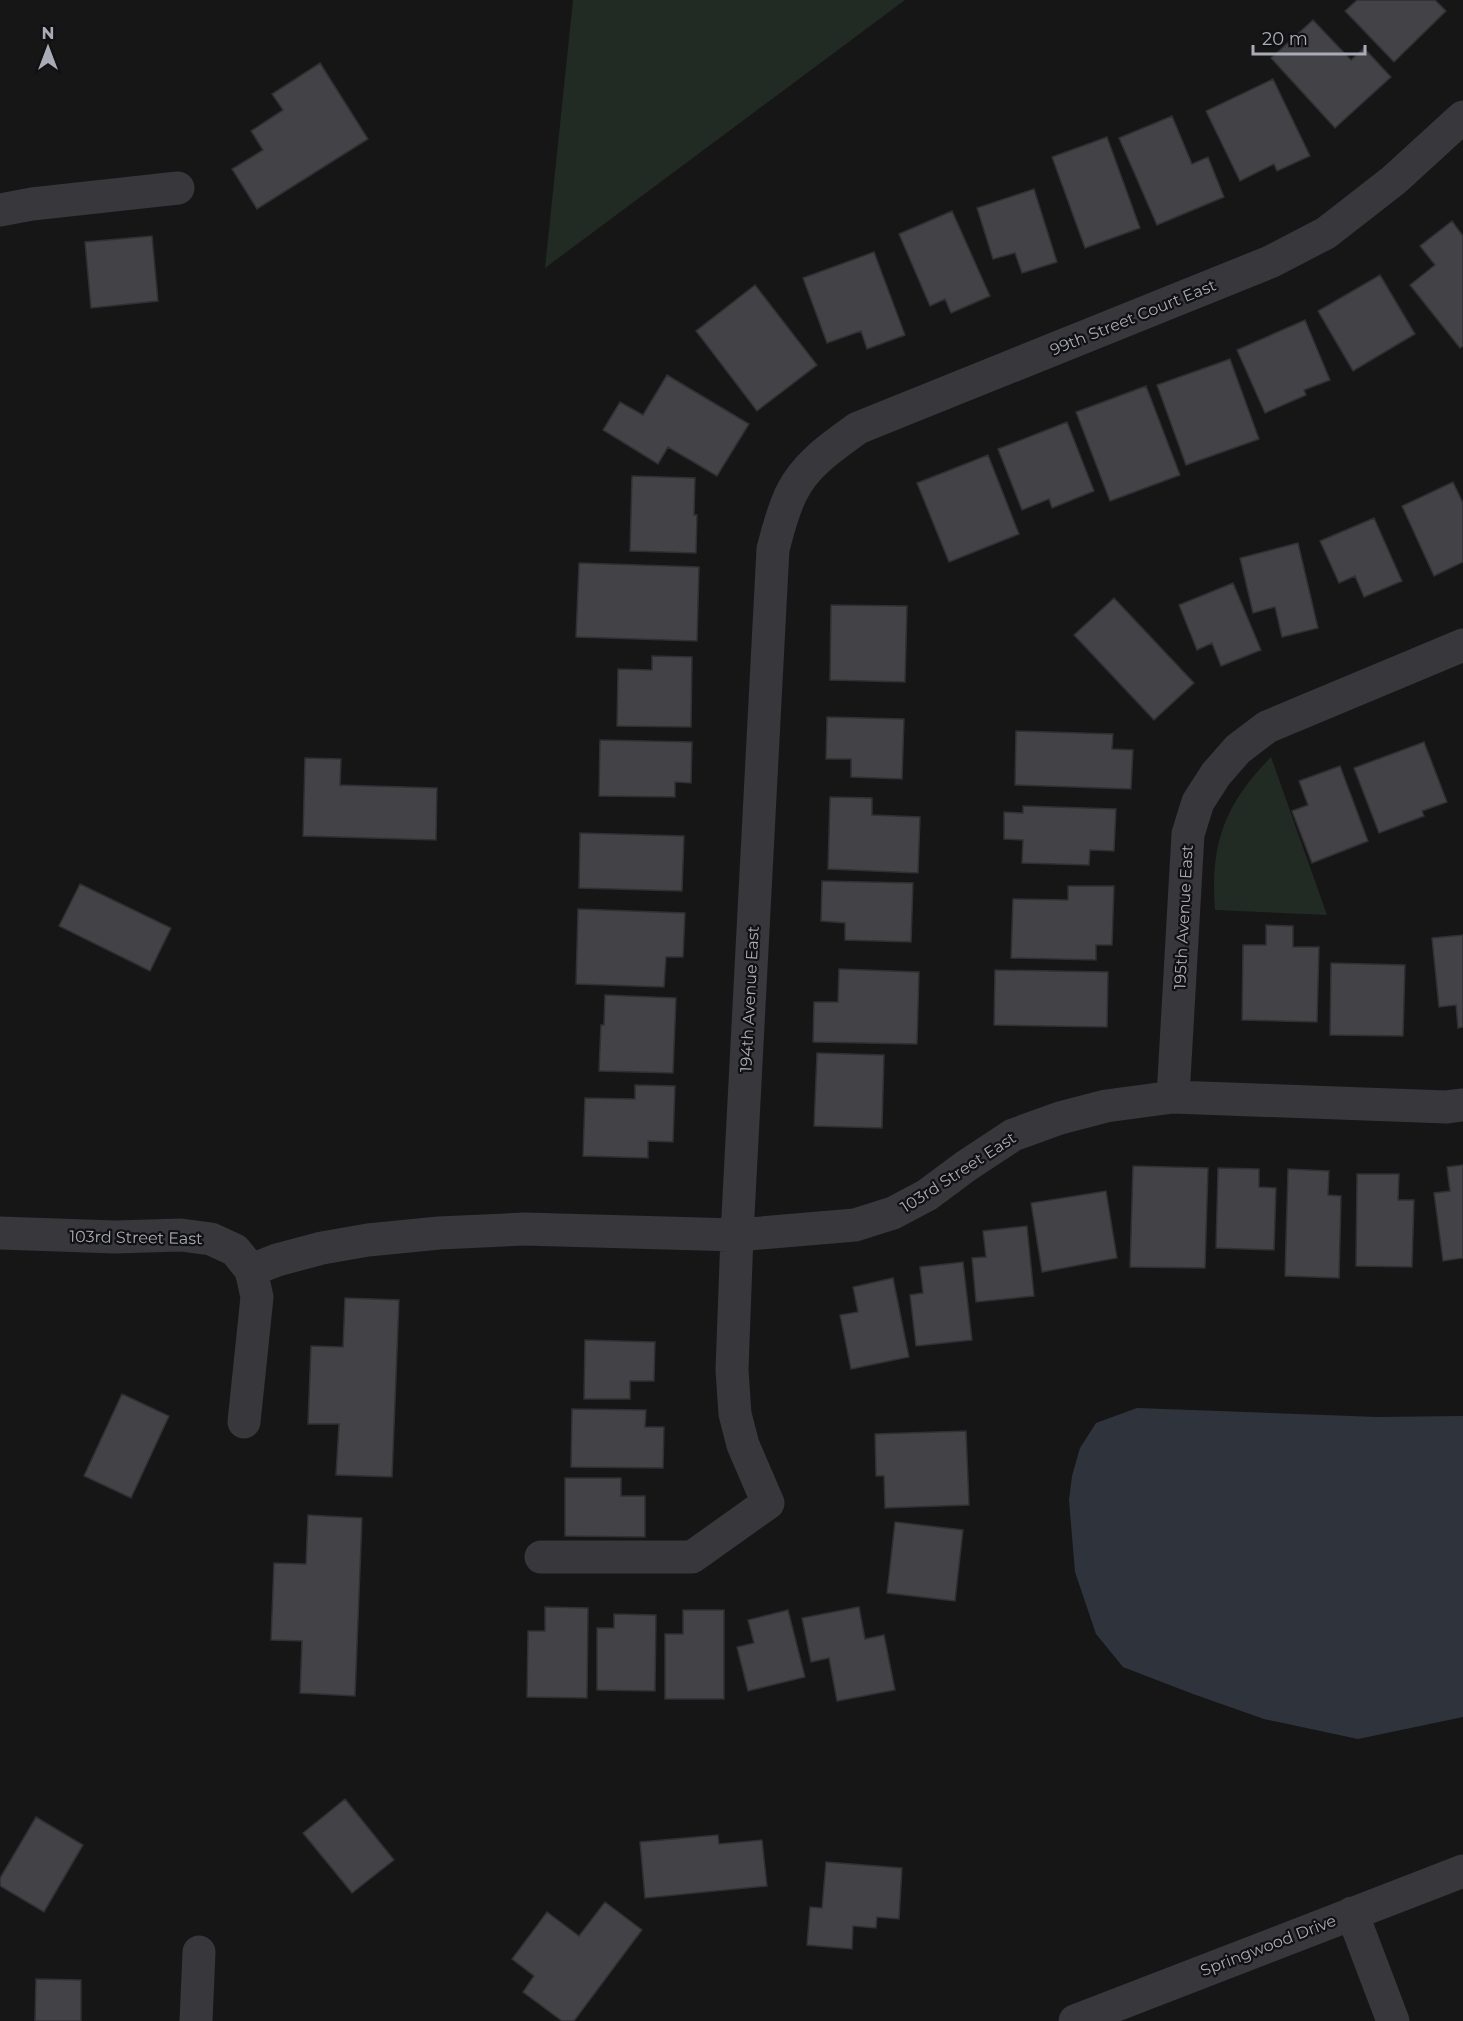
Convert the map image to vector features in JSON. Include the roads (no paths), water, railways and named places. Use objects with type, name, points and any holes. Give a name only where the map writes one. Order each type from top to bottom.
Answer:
[{"type":"street","name":"99th Street Court East","points":[[791,492],[808,467],[858,428],[1270,262],[1326,232],[1394,180],[1463,117]]},
{"type":"street","points":[[0,210],[32,204],[178,188]]},
{"type":"street","name":"194th Avenue East","points":[[541,1557],[692,1557],[768,1503],[743,1445],[735,1414],[732,1370],[772,549],[791,492]]},
{"type":"street","name":"195th Avenue East","points":[[1173,1097],[1188,834],[1198,802],[1216,774],[1238,749],[1267,727],[1463,645]]},
{"type":"street","name":"103rd Street East","points":[[250,1270],[278,1260],[368,1240],[524,1229],[737,1235],[855,1225],[893,1213],[927,1195],[1012,1135],[1060,1118],[1106,1106],[1173,1097],[1446,1107],[1463,1105]]},
{"type":"street","name":"103rd Street East","points":[[0,1233],[115,1237],[181,1235],[211,1239],[235,1250],[250,1270],[257,1297],[244,1422]]},
{"type":"street","name":"Springwood Drive","points":[[1075,2021],[1463,1871]]},
{"type":"street","points":[[1352,1913],[1393,2021]]},
{"type":"street","points":[[196,2021],[199,1952]]}]
